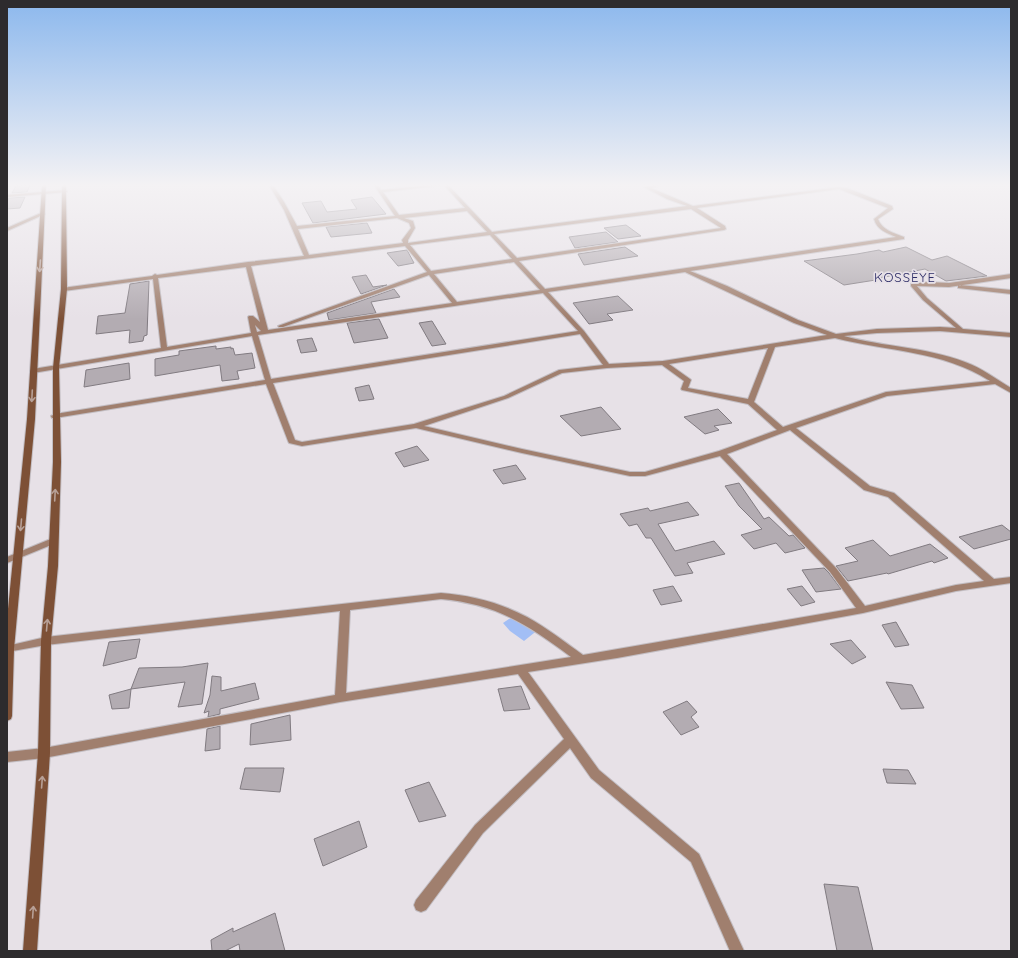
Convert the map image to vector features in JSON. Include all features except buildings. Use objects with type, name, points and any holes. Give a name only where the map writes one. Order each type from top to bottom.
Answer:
[{"type":"main road","points":[[7,716],[9,649],[31,419],[42,230]]},
{"type":"main road","points":[[30,951],[44,753],[46,641],[53,566],[57,462],[55,416],[56,368],[64,289],[64,230]]},
{"type":"street","points":[[297,230],[307,257]]},
{"type":"street","points":[[412,230],[405,240],[406,244],[456,304]]},
{"type":"street","points":[[488,230],[582,332],[607,366]]},
{"type":"street","points":[[64,289],[516,230]]},
{"type":"street","points":[[266,332],[429,273],[719,230]]},
{"type":"street","points":[[34,371],[254,334],[902,238],[887,230]]},
{"type":"street","points":[[248,264],[266,332]]},
{"type":"street","points":[[686,271],[716,282],[788,320],[834,336],[947,359],[970,367],[1011,391]]},
{"type":"street","points":[[155,276],[164,348]]},
{"type":"street","points":[[949,285],[1011,276]]},
{"type":"street","points":[[961,330],[913,286],[930,284],[949,285],[1011,292]]},
{"type":"street","points":[[266,332],[251,317],[254,334],[269,382],[292,441],[302,444],[415,426],[506,397],[561,371],[607,366],[663,363],[834,336],[902,329],[961,330],[1011,335]]},
{"type":"street","points":[[55,416],[582,332]]},
{"type":"street","points":[[750,402],[772,347]]},
{"type":"street","points":[[663,363],[688,380],[684,389],[750,402],[867,488],[891,495],[993,583]]},
{"type":"street","points":[[415,426],[630,474],[645,474],[722,453],[886,394],[996,382]]},
{"type":"street","points":[[722,453],[833,570],[863,610]]},
{"type":"street","points":[[7,560],[53,541]]},
{"type":"street","points":[[7,757],[44,753],[340,698],[581,660],[863,610],[956,588],[1011,580]]},
{"type":"street","points":[[9,649],[46,641],[441,596],[456,597],[514,615],[546,634],[581,660]]},
{"type":"street","points":[[340,698],[345,607]]},
{"type":"street","points":[[521,670],[595,774],[694,858],[737,951]]},
{"type":"street","points":[[421,905],[479,829],[571,740]]},
{"type":"water","points":[[515,615],[539,629],[524,641],[510,631],[503,623]]},
{"type":"district","name":"KOSSÈYE","points":[[905,277]]}]
